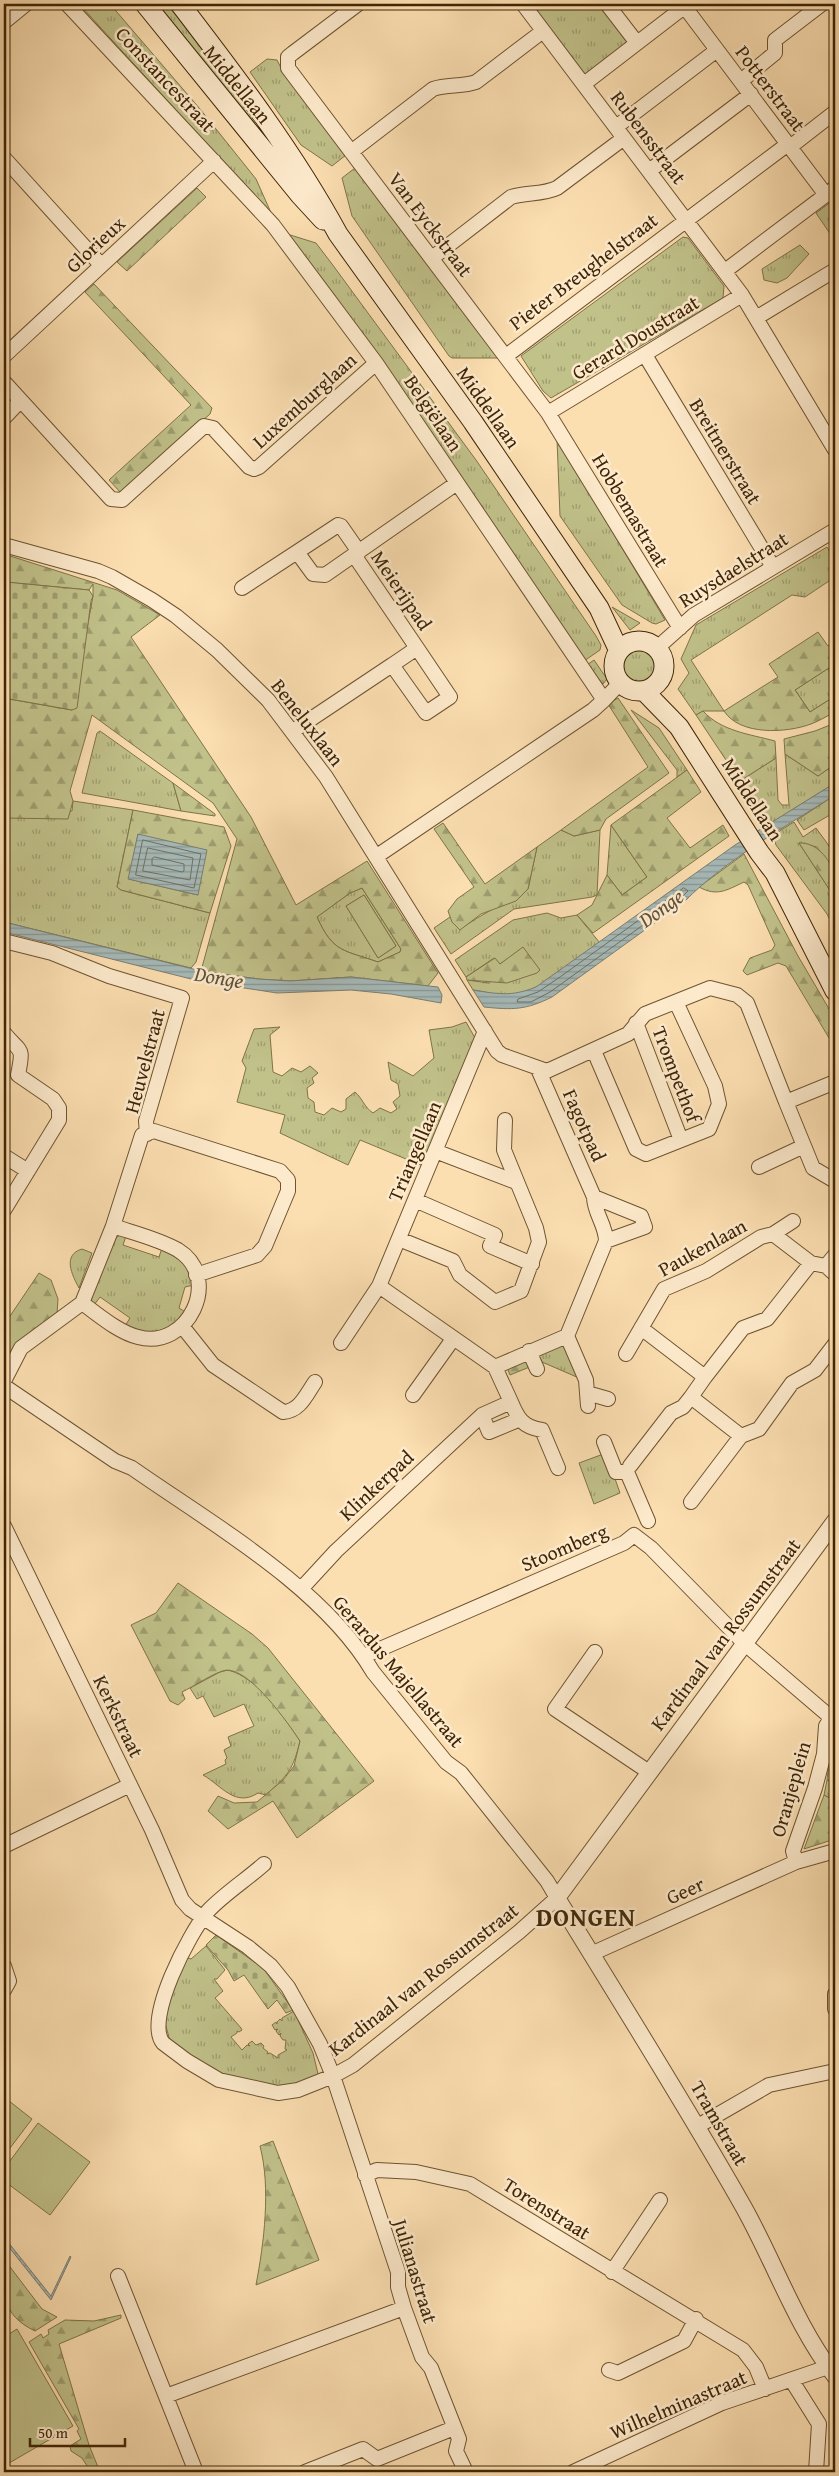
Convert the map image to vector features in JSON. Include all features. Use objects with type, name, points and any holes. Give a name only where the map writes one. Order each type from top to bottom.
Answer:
[{"type":"main road","name":"Middellaan","points":[[145,4],[300,196],[338,234]]},
{"type":"main road","name":"Middellaan","points":[[180,4],[215,49],[316,193],[338,234],[472,422],[626,646]]},
{"type":"main road","points":[[641,641],[657,648],[664,661],[663,675],[652,686],[628,689],[620,683],[614,671],[615,659],[626,646],[641,641]]},
{"type":"main road","name":"Middellaan","points":[[652,686],[741,821],[759,852],[775,872],[835,991]]},
{"type":"main road","name":"Middellaan","points":[[788,896],[835,972]]},
{"type":"street","points":[[4,22],[26,4]]},
{"type":"street","name":"Constancestraat","points":[[67,4],[214,160]]},
{"type":"street","points":[[342,8],[358,4]]},
{"type":"street","name":"Rubensstraat","points":[[522,4],[742,296],[835,450]]},
{"type":"street","points":[[607,4],[637,43]]},
{"type":"street","points":[[741,81],[775,53],[775,40],[822,4]]},
{"type":"street","points":[[584,84],[686,5]]},
{"type":"street","name":"Potterstraat","points":[[686,5],[717,50],[789,145],[831,191]]},
{"type":"street","name":"Van Eyckstraat","points":[[342,8],[288,57],[288,68],[548,413]]},
{"type":"street","points":[[351,152],[433,89],[468,86],[476,82],[543,31]]},
{"type":"street","points":[[432,258],[511,197],[522,193],[546,193],[557,188],[717,50]]},
{"type":"street","points":[[649,172],[751,94]]},
{"type":"street","name":"Pieter Breughelstraat","points":[[506,356],[685,219],[835,112]]},
{"type":"street","points":[[4,158],[101,265]]},
{"type":"street","name":"Glorieux","points":[[4,356],[214,160]]},
{"type":"street","name":"Belgiëlaan","points":[[214,160],[273,226],[376,363],[604,700]]},
{"type":"street","points":[[724,272],[831,191]]},
{"type":"street","points":[[756,318],[835,270]]},
{"type":"street","name":"Gerard Doustraat","points":[[548,413],[742,296]]},
{"type":"street","name":"Breitnerstraat","points":[[645,355],[773,567]]},
{"type":"street","name":"Luxemburglaan","points":[[20,401],[111,499],[116,501],[122,500],[204,426],[213,428],[249,467],[259,467],[376,363]]},
{"type":"street","points":[[4,382],[20,401],[4,418]]},
{"type":"street","name":"Hobbemastraat","points":[[548,413],[680,628]]},
{"type":"street","points":[[242,588],[297,552],[313,574],[325,575],[457,482]]},
{"type":"street","name":"Meierijpad","points":[[293,731],[418,648],[356,553],[341,526],[338,525],[297,552]]},
{"type":"street","name":"Ruysdaelstraat","points":[[657,648],[694,615],[835,530]]},
{"type":"street","name":"Beneluxlaan","points":[[4,545],[112,576],[176,616],[233,664],[268,700],[326,777],[497,1051],[502,1055],[538,1069]]},
{"type":"street","points":[[392,665],[426,713],[450,697],[418,648]]},
{"type":"street","points":[[376,856],[593,710],[620,683]]},
{"type":"street","name":"Heuvelstraat","points":[[4,941],[52,953],[109,976],[182,998],[146,1121],[147,1134],[142,1135],[113,1226]]},
{"type":"street","points":[[538,1069],[547,1071],[594,1051],[628,1034],[645,1014],[710,988],[737,995],[746,1003],[814,1168],[835,1181]]},
{"type":"street","name":"Trompethof","points":[[594,1051],[636,1149],[646,1154],[709,1129],[719,1104],[715,1086],[676,1002]]},
{"type":"street","name":"Trompethof","points":[[636,1023],[681,1140]]},
{"type":"street","name":"Triangellaan","points":[[341,1343],[379,1286],[485,1031]]},
{"type":"street","points":[[4,1033],[18,1046],[22,1055],[18,1076],[53,1099],[60,1108],[59,1120],[4,1210]]},
{"type":"street","name":"Fagotpad","points":[[538,1069],[594,1197],[594,1203],[606,1234],[606,1241]]},
{"type":"street","points":[[786,1102],[835,1082]]},
{"type":"street","points":[[399,1240],[453,1261],[460,1275],[495,1302],[521,1291],[539,1242],[536,1228],[504,1150],[505,1120]]},
{"type":"street","points":[[147,1134],[154,1131],[280,1171],[288,1180],[288,1190],[265,1246],[257,1255],[196,1275]]},
{"type":"street","points":[[759,1167],[804,1146]]},
{"type":"street","points":[[436,1151],[516,1182]]},
{"type":"street","points":[[4,1156],[28,1171]]},
{"type":"street","points":[[594,1197],[641,1216],[645,1226],[606,1241],[567,1336],[586,1380],[588,1399],[608,1399]]},
{"type":"street","points":[[415,1200],[495,1235],[490,1246],[532,1264]]},
{"type":"street","name":"Paukenlaan","points":[[626,1354],[664,1289],[706,1271],[761,1237],[773,1234],[793,1220]]},
{"type":"street","points":[[4,1382],[21,1348],[82,1303],[113,1226],[178,1250],[193,1267],[199,1286],[198,1301],[182,1326],[163,1336],[151,1339],[125,1332],[82,1303]]},
{"type":"street","name":"Paukenlaan","points":[[773,1234],[811,1263],[830,1270],[835,1255]]},
{"type":"street","points":[[630,1466],[671,1414],[683,1407],[743,1328],[767,1319],[811,1263]]},
{"type":"street","points":[[379,1286],[495,1367],[518,1420],[530,1428],[542,1430],[558,1468]]},
{"type":"street","points":[[182,1326],[213,1365],[283,1412],[292,1412],[298,1407],[315,1382]]},
{"type":"street","points":[[642,1328],[705,1377]]},
{"type":"street","points":[[495,1367],[567,1336]]},
{"type":"street","points":[[413,1395],[453,1339]]},
{"type":"street","points":[[691,1502],[741,1436],[759,1429],[792,1383],[815,1370],[835,1344]]},
{"type":"street","points":[[529,1351],[537,1368]]},
{"type":"street","name":"Gerardus Majellastraat","points":[[4,1386],[115,1461],[132,1468],[301,1589],[328,1615],[364,1656],[374,1672],[446,1762],[461,1773],[547,1880],[558,1898]]},
{"type":"street","points":[[691,1397],[741,1436]]},
{"type":"street","name":"Klinkerpad","points":[[301,1589],[336,1550],[482,1415],[511,1402]]},
{"type":"street","points":[[482,1415],[489,1432],[518,1420]]},
{"type":"street","points":[[604,1442],[616,1472],[627,1472],[648,1521]]},
{"type":"street","name":"Kardinaal van Rossumstraat","points":[[333,2076],[354,2065],[558,1898],[835,1521]]},
{"type":"street","name":"Kerkstraat","points":[[4,1526],[130,1785],[182,1900],[204,1919],[248,1947],[271,1966],[288,1987],[320,2044],[333,2076]]},
{"type":"street","name":"Stoomberg","points":[[364,1656],[624,1543],[634,1535],[651,1548],[745,1644]]},
{"type":"street","name":"Oranjeplein","points":[[745,1644],[833,1719],[826,1726],[824,1754],[815,1788],[793,1851],[796,1862],[835,1851]]},
{"type":"street","points":[[595,1652],[555,1709],[649,1772]]},
{"type":"street","points":[[4,1846],[130,1785]]},
{"type":"street","name":"Geer","points":[[591,1954],[796,1862]]},
{"type":"street","points":[[264,1864],[208,1911],[183,1948],[160,2010],[157,2029],[158,2038],[163,2044],[215,2078],[257,2089],[288,2092],[333,2076]]},
{"type":"street","name":"Tramstraat","points":[[558,1898],[698,2126],[755,2228],[776,2274],[832,2371]]},
{"type":"street","points":[[4,1966],[9,1981],[4,1990]]},
{"type":"street","points":[[835,1994],[835,2009]]},
{"type":"street","points":[[698,2126],[769,2085],[835,2071]]},
{"type":"street","name":"Julianastraat","points":[[333,2076],[398,2272],[398,2287],[404,2308],[422,2357],[432,2368],[458,2439],[456,2451],[466,2472]]},
{"type":"street","name":"Torenstraat","points":[[365,2175],[377,2170],[416,2172],[470,2184],[612,2272],[696,2319],[743,2350],[756,2367],[765,2389]]},
{"type":"street","points":[[612,2272],[660,2200]]},
{"type":"street","points":[[118,2276],[196,2472]]},
{"type":"street","points":[[166,2396],[404,2308]]},
{"type":"street","points":[[610,2370],[618,2373],[684,2341],[696,2319]]},
{"type":"street","name":"Wilhelminastraat","points":[[573,2472],[722,2402],[792,2380],[832,2371]]},
{"type":"street","points":[[792,2380],[819,2424],[816,2472]]},
{"type":"street","points":[[305,2472],[363,2449],[377,2459],[454,2428]]},
{"type":"green space","points":[[79,4],[110,4],[200,109],[256,179],[272,215]]},
{"type":"green space","points":[[156,4],[176,4],[316,201]]},
{"type":"green space","points":[[532,4],[602,4],[630,41],[585,75]]},
{"type":"green space","points":[[267,59],[277,60],[284,74],[346,155],[332,166],[301,145],[250,72]]},
{"type":"green space","points":[[355,168],[500,358],[452,358],[449,356],[352,216],[342,178]]},
{"type":"green space","points":[[197,188],[206,197],[127,271],[117,262]]},
{"type":"green space","points":[[835,199],[835,241],[816,213]]},
{"type":"green space","points":[[287,234],[316,243],[332,264],[476,460],[596,636],[601,645],[600,650],[584,661],[333,293]]},
{"type":"green space","points":[[683,237],[688,238],[724,286],[723,298],[551,398],[543,391],[521,356]]},
{"type":"green space","points":[[800,245],[809,254],[787,278],[777,283],[764,280],[762,269]]},
{"type":"green space","points":[[94,284],[212,408],[210,414],[121,493],[109,480],[191,405],[85,292]]},
{"type":"green space","points":[[557,439],[665,620],[656,624],[652,623],[622,605],[560,516]]},
{"type":"green space","points":[[827,547],[835,560],[835,577],[805,597],[792,595],[691,660],[724,711],[703,711],[696,715],[678,689],[689,673],[681,659],[696,625]]},
{"type":"green space","points":[[4,554],[117,590],[160,615],[131,637],[251,817],[296,905],[367,861],[438,973],[428,986],[351,977],[290,981],[258,979],[201,971],[237,839],[213,803],[92,715],[70,791],[73,801],[68,819],[4,818],[4,737],[9,699],[72,710],[93,596],[93,584],[89,590],[4,582]],"holes":[[[362,888],[401,949],[400,952],[378,962],[348,952],[328,938],[317,917],[350,893]]]},
{"type":"green space","points":[[6,582],[89,590],[93,596],[77,708],[72,710],[4,698],[4,600]]},
{"type":"green space","points":[[612,607],[640,623],[630,630]]},
{"type":"green space","points":[[818,632],[828,646],[835,642],[835,664],[795,690],[810,712],[829,700],[835,706],[835,712],[811,724],[777,730],[752,728],[741,725],[731,719],[724,711],[778,677],[769,664]]},
{"type":"green space","points":[[639,650],[651,654],[655,666],[651,678],[639,682],[627,678],[623,666],[627,654]]},
{"type":"green space","points":[[594,660],[607,679],[603,684],[587,665]]},
{"type":"green space","points":[[835,664],[835,706],[829,700],[810,712],[795,690]]},
{"type":"green space","points":[[618,698],[669,773],[606,819],[600,830],[574,836],[561,830],[648,767],[608,704]]},
{"type":"green space","points":[[631,710],[659,728],[687,770],[677,777],[677,770]]},
{"type":"green space","points":[[703,711],[710,718],[727,727],[775,741],[776,758],[740,781],[696,715]]},
{"type":"green space","points":[[835,723],[835,764],[818,776],[785,754],[784,739],[815,731]]},
{"type":"green space","points":[[100,731],[173,783],[181,811],[82,793],[97,733]]},
{"type":"green space","points":[[785,754],[818,776],[835,764],[835,783],[768,825],[740,781],[776,758],[778,800],[782,805],[789,805]]},
{"type":"green space","points":[[687,770],[701,792],[667,818],[690,848],[723,825],[729,836],[593,933],[577,915],[592,905],[607,875],[622,895],[647,877],[611,825]]},
{"type":"green space","points":[[173,783],[215,814],[215,816],[181,811]]},
{"type":"green space","points":[[835,795],[835,812],[804,830],[797,820]]},
{"type":"green space","points":[[73,801],[133,810],[117,887],[121,890],[210,913],[196,962],[191,968],[4,922],[4,818],[72,811]]},
{"type":"green space","points":[[133,810],[224,827],[231,846],[210,913],[121,890],[117,887]],"holes":[[[138,834],[198,895],[129,879]]]},
{"type":"green space","points":[[794,822],[803,837],[816,828],[835,854],[835,875],[817,847],[799,843],[835,898],[835,930],[827,914],[776,845],[773,835]]},
{"type":"green space","points":[[443,823],[485,884],[537,847],[528,889],[516,901],[481,914],[460,930],[452,922],[448,911],[457,899],[474,887],[434,829]]},
{"type":"green space","points":[[611,825],[647,877],[622,895],[607,875]]},
{"type":"green space","points":[[561,830],[574,836],[600,830],[597,895],[514,909],[451,954],[434,928],[450,917],[460,929],[528,889],[537,847]]},
{"type":"green space","points":[[799,843],[805,843],[816,848],[829,862],[836,877],[835,898]]},
{"type":"green space","points":[[744,854],[798,956],[835,1019],[835,1048],[786,966],[778,963],[747,975],[743,971],[750,958],[772,950],[775,945],[748,885],[744,882],[727,890],[717,892],[711,892],[699,887]]},
{"type":"green space","points":[[362,888],[401,949],[400,952],[378,962],[348,952],[328,938],[317,917],[350,893]],"holes":[[[364,895],[396,946],[378,958],[346,906]]]},
{"type":"green space","points":[[364,895],[396,946],[378,958],[346,906]]},
{"type":"green space","points":[[547,913],[561,918],[577,915],[600,943],[555,976],[529,990],[504,995],[473,990],[467,980],[489,983],[523,948],[500,964],[494,958],[466,977],[455,960],[513,920]]},
{"type":"green space","points":[[523,947],[540,970],[537,973],[507,983],[467,980],[466,977],[495,958],[500,964]]},
{"type":"green space","points":[[466,1022],[475,1038],[423,1166],[360,1140],[348,1165],[280,1133],[285,1115],[237,1102],[246,1068],[242,1061],[254,1029],[280,1027],[270,1035],[273,1072],[282,1076],[292,1068],[301,1072],[310,1066],[318,1073],[312,1078],[314,1083],[307,1088],[308,1098],[314,1102],[315,1112],[324,1115],[332,1108],[341,1112],[346,1109],[346,1099],[355,1092],[373,1113],[380,1108],[391,1113],[397,1109],[393,1102],[400,1096],[398,1084],[391,1080],[388,1062],[413,1076],[434,1058],[429,1030],[452,1027]]},
{"type":"green space","points":[[120,1235],[126,1236],[123,1245],[159,1257],[162,1248],[185,1264],[194,1285],[185,1287],[179,1308],[187,1313],[165,1329],[144,1332],[125,1326],[130,1318],[100,1297],[94,1305],[89,1296],[114,1239]]},
{"type":"green space","points":[[82,1249],[92,1253],[79,1288],[70,1266],[70,1261],[76,1252]]},
{"type":"green space","points":[[39,1273],[51,1280],[58,1299],[57,1314],[4,1367],[4,1325]]},
{"type":"green space","points":[[565,1341],[579,1378],[535,1359],[533,1354]]},
{"type":"green space","points":[[528,1356],[532,1366],[510,1375],[506,1365]]},
{"type":"green space","points":[[606,1453],[620,1493],[594,1504],[579,1463]]},
{"type":"green space","points":[[178,1583],[252,1634],[268,1648],[374,1781],[297,1838],[273,1801],[228,1829],[208,1811],[218,1796],[234,1803],[257,1802],[283,1780],[294,1766],[300,1741],[268,1699],[237,1672],[227,1670],[217,1673],[182,1692],[185,1699],[178,1705],[170,1701],[131,1625],[156,1613]]},
{"type":"green space","points":[[228,1670],[250,1681],[270,1699],[300,1741],[295,1759],[289,1771],[266,1795],[258,1793],[250,1797],[235,1797],[203,1775],[226,1764],[225,1760],[227,1758],[224,1750],[231,1746],[228,1737],[254,1726],[244,1704],[214,1717],[203,1696],[197,1699],[190,1688],[220,1672]]},
{"type":"green space","points":[[832,1734],[835,1735],[835,1781],[827,1780]]},
{"type":"green space","points":[[827,1780],[835,1781],[835,1801],[824,1795]]},
{"type":"green space","points":[[824,1795],[835,1801],[835,1839],[804,1849]]},
{"type":"green space","points":[[216,1935],[263,1968],[293,2010],[286,2013],[277,2000],[268,2009],[244,1975],[234,1981],[228,1970],[206,1945]]},
{"type":"green space","points":[[206,1946],[225,1970],[217,1979],[214,1979],[223,1991],[215,1998],[241,2028],[242,2030],[237,2031],[231,2037],[242,2050],[247,2045],[250,2046],[248,2044],[252,2041],[256,2045],[261,2043],[268,2052],[267,2054],[270,2053],[278,2058],[278,2055],[287,2050],[285,2049],[286,2040],[283,2040],[280,2036],[281,2033],[279,2035],[276,2031],[278,2029],[275,2030],[272,2025],[276,2022],[277,2024],[280,2019],[282,2021],[282,2018],[294,2011],[313,2053],[319,2078],[289,2086],[271,2087],[215,2075],[170,2041],[164,2019],[182,1955],[191,1959]]},
{"type":"green space","points":[[4,2097],[32,2119],[4,2156]]},
{"type":"green space","points":[[38,2123],[90,2162],[50,2215],[4,2181],[4,2169]]},
{"type":"green space","points":[[273,2141],[319,2260],[256,2285],[264,2234],[266,2197],[260,2146]]},
{"type":"green space","points":[[4,2259],[42,2309],[57,2317],[35,2331],[15,2317],[6,2301]]},
{"type":"green space","points":[[121,2315],[121,2318],[59,2344],[89,2445],[100,2472],[91,2472],[82,2458],[71,2451],[70,2446],[81,2439],[77,2431],[79,2429],[29,2342],[41,2334],[43,2338],[49,2334],[48,2330],[65,2320],[94,2321]]},
{"type":"green space","points":[[17,2329],[73,2426],[4,2466],[4,2337]]},
{"type":"water","name":"Donge","points":[[835,783],[835,795],[737,858],[685,901],[552,997],[527,1007],[511,1009],[494,1008],[484,1007],[473,990],[504,994],[536,987],[735,845]]},
{"type":"water","points":[[138,834],[207,850],[198,895],[128,879]]},
{"type":"water","name":"Donge","points":[[4,922],[201,971],[258,979],[290,981],[351,977],[438,987],[442,995],[441,1003],[391,994],[351,990],[277,993],[199,981],[4,932]]},
{"type":"water","points":[[4,2237],[51,2296],[71,2257],[51,2300],[4,2241]]},
{"type":"district","name":"DONGEN","points":[[586,1917]]}]
